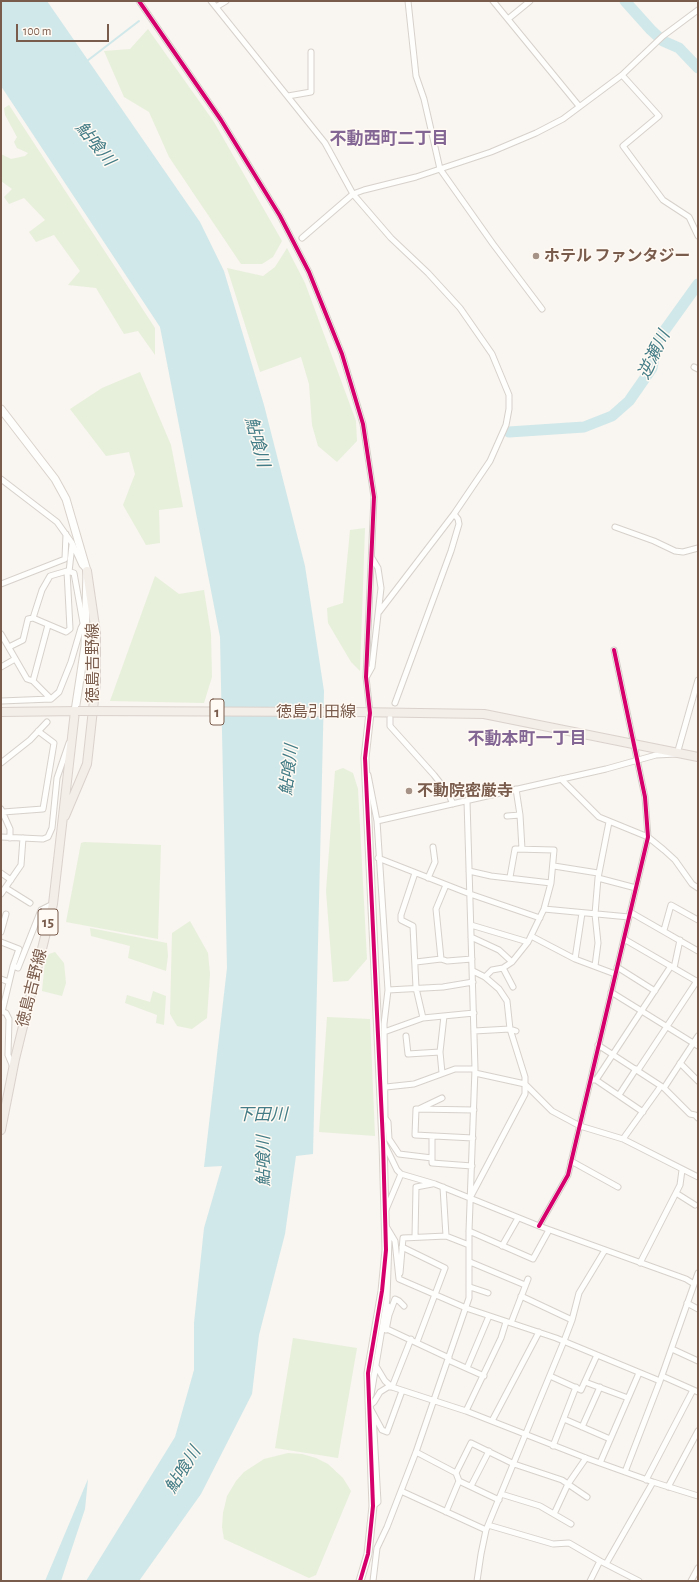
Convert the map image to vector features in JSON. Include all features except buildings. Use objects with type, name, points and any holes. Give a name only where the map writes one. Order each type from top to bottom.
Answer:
[{"type":"main road","name":"徳島吉野線","points":[[62,823],[87,764],[96,682],[96,633],[87,571]]},
{"type":"main road","name":"徳島吉野線","points":[[1,1130],[13,1068],[53,904],[76,711]]},
{"type":"main road","name":"徳島引田線","points":[[1,712],[355,712],[484,714],[698,757]]},
{"type":"street","points":[[138,1],[221,120],[280,216],[308,272],[342,354],[363,424],[374,497],[366,677],[370,713],[365,758],[383,1142],[384,1224],[386,1250],[382,1291],[368,1373],[371,1408],[373,1506],[371,1554],[373,1581]]},
{"type":"street","points":[[211,1],[325,143],[353,194],[391,238],[428,273],[460,308],[492,354],[509,395],[509,409],[506,425],[490,461],[454,514],[378,612]]},
{"type":"street","points":[[216,7],[226,1]]},
{"type":"street","points":[[408,1],[416,76],[424,99],[440,170],[492,244],[542,309]]},
{"type":"street","points":[[493,1],[579,106]]},
{"type":"street","points":[[508,19],[530,1]]},
{"type":"street","points":[[302,238],[353,194],[440,170],[491,152],[536,133],[562,118],[622,75],[663,36],[698,10]]},
{"type":"street","points":[[288,96],[311,92],[311,52]]},
{"type":"street","points":[[622,75],[659,116],[623,146],[663,200],[689,217],[698,236]]},
{"type":"street","points":[[1,409],[54,479],[66,499],[87,571],[84,620],[85,646],[76,711]]},
{"type":"street","points":[[1,478],[57,522],[72,543],[82,565],[87,571]]},
{"type":"street","points":[[395,703],[459,524],[454,514]]},
{"type":"street","points":[[615,527],[654,541],[675,551],[683,552],[698,548]]},
{"type":"street","points":[[1,584],[65,559],[66,534]]},
{"type":"street","points":[[9,647],[23,640],[28,619],[33,618],[48,626],[66,632],[70,629],[68,572],[72,543]]},
{"type":"street","points":[[366,677],[372,667],[381,588],[378,568],[371,557]]},
{"type":"street","points":[[1,701],[51,699],[59,692],[71,662],[84,620],[74,573],[68,572],[50,576],[42,590],[33,618]]},
{"type":"street","points":[[34,681],[48,626]]},
{"type":"street","points":[[1,634],[27,679],[34,681],[51,699]]},
{"type":"street","points":[[539,1226],[568,1175],[648,837],[645,797],[614,650]]},
{"type":"street","points":[[1,667],[15,659]]},
{"type":"street","points":[[377,821],[561,779],[656,755],[677,754],[698,680]]},
{"type":"street","points":[[390,718],[390,726],[434,775],[448,793],[453,804]]},
{"type":"street","points":[[1,763],[47,722]]},
{"type":"street","points":[[10,838],[10,830],[2,810],[43,809],[54,743],[38,731]]},
{"type":"street","points":[[1,837],[43,840],[48,837],[52,828],[57,778],[73,732]]},
{"type":"street","points":[[365,758],[377,821],[378,858],[388,990],[384,1024],[386,1087],[385,1118],[382,1128]]},
{"type":"street","points":[[561,779],[599,817],[648,837],[675,860],[689,880],[698,888]]},
{"type":"street","points":[[516,789],[520,815],[522,849]]},
{"type":"street","points":[[360,1581],[401,1491],[416,1452],[466,1308],[470,1287],[469,1231],[475,1071],[472,937],[466,801]]},
{"type":"street","points":[[508,816],[520,815]]},
{"type":"street","points":[[595,966],[598,942],[595,914],[598,876],[609,822]]},
{"type":"street","points":[[1,894],[21,865],[23,838]]},
{"type":"street","points":[[428,878],[435,862],[433,846]]},
{"type":"street","points":[[485,977],[492,970],[503,968],[512,962],[528,942],[544,909],[551,884],[554,866],[554,850],[515,849],[510,878]]},
{"type":"street","points":[[378,858],[470,894],[540,918]]},
{"type":"street","points":[[554,866],[598,876],[636,888]]},
{"type":"street","points":[[469,871],[491,876],[551,884]]},
{"type":"street","points":[[1,873],[11,880]]},
{"type":"street","points":[[415,873],[401,915],[401,920],[413,926],[416,962],[416,988],[423,1018]]},
{"type":"street","points":[[441,959],[436,909],[446,885]]},
{"type":"street","points":[[6,888],[30,903]]},
{"type":"street","points":[[13,966],[18,968],[41,910],[53,904]]},
{"type":"street","points":[[664,930],[671,905],[698,920]]},
{"type":"street","points":[[544,909],[629,917]]},
{"type":"street","points":[[630,912],[664,930],[698,951]]},
{"type":"street","points":[[575,959],[582,913]]},
{"type":"street","points":[[1,932],[6,914]]},
{"type":"street","points":[[471,925],[528,942]]},
{"type":"street","points":[[531,936],[575,959],[615,974]]},
{"type":"street","points":[[472,937],[499,950],[512,962]]},
{"type":"street","points":[[620,1095],[697,982],[624,939]]},
{"type":"street","points":[[596,1080],[672,967],[680,940]]},
{"type":"street","points":[[1,942],[19,949],[13,966],[2,1011],[9,1018],[8,1055],[13,1068]]},
{"type":"street","points":[[416,962],[441,959],[447,961],[472,959]]},
{"type":"street","points":[[617,967],[655,991]]},
{"type":"street","points":[[503,968],[512,988]]},
{"type":"street","points":[[470,1198],[525,1094],[525,1077],[510,1029],[507,1001],[499,989],[485,977],[473,971]]},
{"type":"street","points":[[1,979],[9,982]]},
{"type":"street","points":[[388,990],[443,987],[473,982]]},
{"type":"street","points":[[611,992],[696,1045]]},
{"type":"street","points":[[384,1032],[423,1018],[474,1013]]},
{"type":"street","points":[[442,1073],[440,1052],[444,1016]]},
{"type":"street","points":[[474,1031],[510,1029],[516,1031]]},
{"type":"street","points":[[406,1036],[408,1054],[440,1052]]},
{"type":"street","points":[[623,1139],[680,1063],[696,1045],[698,1036]]},
{"type":"street","points":[[598,1045],[662,1087],[690,1114],[697,1115]]},
{"type":"street","points":[[680,1063],[698,1081]]},
{"type":"street","points":[[386,1087],[414,1084],[455,1069],[475,1071],[525,1084],[552,1111],[580,1126],[623,1139],[698,1177]]},
{"type":"street","points":[[590,1080],[596,1080],[643,1112]]},
{"type":"street","points":[[1,1104],[8,1096]]},
{"type":"street","points":[[416,1109],[431,1104],[442,1098]]},
{"type":"street","points":[[416,1109],[474,1110]]},
{"type":"street","points":[[416,1109],[415,1135],[473,1138]]},
{"type":"street","points":[[385,1118],[388,1122],[389,1138],[399,1154],[432,1158]]},
{"type":"street","points":[[432,1136],[432,1163],[472,1166]]},
{"type":"street","points":[[383,1142],[397,1170],[401,1174],[443,1187],[549,1230],[686,1279],[694,1284]]},
{"type":"street","points":[[571,1161],[618,1187]]},
{"type":"street","points":[[640,1263],[680,1185],[682,1170]]},
{"type":"street","points":[[384,1214],[401,1174]]},
{"type":"street","points":[[415,1237],[416,1187],[435,1184]]},
{"type":"street","points":[[443,1187],[446,1236]]},
{"type":"street","points":[[676,1192],[695,1205]]},
{"type":"street","points":[[502,1246],[518,1218]]},
{"type":"street","points":[[384,1224],[395,1241],[399,1280]]},
{"type":"street","points":[[384,1224],[389,1239],[387,1299],[371,1408],[382,1430],[387,1432],[402,1390]]},
{"type":"street","points":[[469,1231],[533,1259],[549,1230]]},
{"type":"street","points":[[399,1280],[404,1238],[446,1236],[469,1245]]},
{"type":"street","points":[[402,1247],[445,1268],[418,1342]]},
{"type":"street","points":[[477,1581],[487,1528],[564,1342],[572,1320],[579,1293],[605,1250]]},
{"type":"street","points":[[470,1262],[525,1285]]},
{"type":"street","points":[[625,1472],[661,1379],[698,1273]]},
{"type":"street","points":[[466,1411],[502,1338],[528,1279]]},
{"type":"street","points":[[399,1280],[466,1308],[539,1332],[639,1373],[695,1391],[646,1480]]},
{"type":"street","points":[[470,1287],[488,1293]]},
{"type":"street","points":[[382,1291],[387,1299],[389,1315]]},
{"type":"street","points":[[521,1296],[572,1320]]},
{"type":"street","points":[[380,1341],[387,1329],[389,1315],[395,1299],[400,1300],[404,1306]]},
{"type":"street","points":[[687,1303],[698,1308]]},
{"type":"street","points":[[467,1368],[489,1316]]},
{"type":"street","points":[[387,1329],[418,1342],[484,1376]]},
{"type":"street","points":[[492,1422],[539,1332]]},
{"type":"street","points":[[392,1388],[411,1339]]},
{"type":"street","points":[[672,1349],[698,1361]]},
{"type":"street","points":[[550,1376],[581,1390],[598,1355]]},
{"type":"street","points":[[376,1366],[385,1381],[392,1388]]},
{"type":"street","points":[[600,1463],[639,1373]]},
{"type":"street","points":[[585,1382],[628,1398]]},
{"type":"street","points":[[582,1427],[600,1387]]},
{"type":"street","points":[[371,1408],[380,1392],[388,1388],[402,1390],[466,1411],[553,1446],[646,1480],[698,1496]]},
{"type":"street","points":[[553,1446],[576,1388]]},
{"type":"street","points":[[564,1419],[610,1439]]},
{"type":"street","points":[[668,1487],[698,1431]]},
{"type":"street","points":[[456,1473],[471,1443],[514,1464],[562,1480],[587,1497]]},
{"type":"street","points":[[471,1486],[488,1451]]},
{"type":"street","points":[[416,1452],[456,1473],[459,1481],[446,1512]]},
{"type":"street","points":[[554,1514],[568,1484],[586,1458]]},
{"type":"street","points":[[459,1481],[499,1500]]},
{"type":"street","points":[[606,1564],[653,1482]]},
{"type":"street","points":[[401,1491],[446,1512],[487,1528],[553,1544],[569,1543],[600,1561],[640,1581]]},
{"type":"street","points":[[501,1494],[540,1506],[571,1524]]},
{"type":"street","points":[[590,1581],[600,1561]]},
{"type":"street","points":[[691,1581],[698,1568]]},
{"type":"green space","points":[[148,29],[214,122],[282,241],[273,257],[262,264],[241,264],[169,157],[149,112],[124,97],[104,51],[130,49]]},
{"type":"green space","points":[[9,105],[155,328],[155,355],[138,331],[124,334],[96,288],[68,285],[80,271],[54,235],[36,242],[29,232],[45,220],[24,198],[9,204],[4,197],[12,189],[1,181],[1,154],[11,159],[25,156],[28,153],[17,148],[14,142],[17,137],[5,115],[4,108]]},
{"type":"green space","points":[[287,248],[305,283],[356,421],[357,441],[337,462],[318,446],[312,425],[309,384],[301,357],[260,372],[227,268],[263,276],[275,267]]},
{"type":"green space","points":[[140,372],[171,445],[183,507],[159,510],[160,543],[146,545],[123,505],[135,474],[129,452],[106,456],[70,409],[102,388]]},
{"type":"green space","points":[[365,528],[360,671],[351,662],[328,623],[327,608],[343,603],[350,530]]},
{"type":"green space","points":[[155,576],[179,594],[204,590],[211,634],[212,677],[204,703],[110,701]]},
{"type":"green space","points":[[343,768],[353,773],[358,789],[367,959],[348,981],[333,982],[326,891],[335,771]]},
{"type":"green space","points":[[81,843],[161,845],[158,939],[66,922]]},
{"type":"green space","points":[[190,921],[208,953],[210,974],[207,1018],[192,1029],[177,1026],[170,1014],[172,933]]},
{"type":"green space","points":[[90,928],[167,943],[168,956],[166,971],[128,958],[130,946],[91,936]]},
{"type":"green space","points":[[55,952],[64,963],[66,983],[62,996],[42,991],[45,961],[49,954]]},
{"type":"green space","points":[[153,991],[166,996],[164,1025],[156,1023],[157,1015],[125,1003],[127,995],[150,1002]]},
{"type":"green space","points":[[327,1017],[370,1019],[375,1136],[319,1132]]},
{"type":"green space","points":[[293,1338],[357,1348],[338,1458],[275,1448]]},
{"type":"green space","points":[[288,1453],[302,1454],[316,1458],[328,1464],[343,1478],[351,1491],[316,1575],[309,1578],[224,1539],[222,1527],[223,1513],[227,1496],[236,1481],[244,1472],[264,1459]]},
{"type":"water","name":"下田川","points":[[1,1],[47,1],[200,222],[224,271],[264,405],[305,566],[324,691],[313,1154],[296,1156],[285,1234],[259,1335],[252,1394],[201,1494],[139,1581],[86,1581],[175,1437],[194,1370],[194,1323],[204,1228],[222,1166],[204,1167],[227,968],[220,637],[160,327],[1,86]]},
{"type":"water","points":[[88,1479],[85,1509],[61,1581],[45,1581]]},
{"type":"waterway","name":"逆瀬川","points":[[625,1],[651,30],[663,41],[679,48],[698,68]]},
{"type":"waterway","points":[[87,61],[139,21]]},
{"type":"waterway","name":"逆瀬川","points":[[509,432],[584,427],[612,416],[629,401],[652,368],[657,341],[698,284]]},
{"type":"cycle path","points":[[139,1],[221,120],[280,216],[309,272],[342,354],[363,424],[374,497],[366,677],[370,713],[365,758],[383,1142],[386,1250],[382,1291],[368,1373],[373,1506],[368,1554],[360,1581]]},
{"type":"cycle path","points":[[539,1226],[568,1175],[648,837],[645,797],[614,650]]},
{"type":"place","name":"ホテル ファンタジー","points":[[536,256]]},
{"type":"place","name":"不動院密厳寺","points":[[409,791]]},
{"type":"district","name":"不動西町二丁目","points":[[389,139]]},
{"type":"district","name":"不動本町一丁目","points":[[527,739]]},
{"type":"water label","name":"鮎喰川","points":[[95,144]]},
{"type":"water label","name":"鮎喰川","points":[[257,442]]},
{"type":"water label","name":"鮎喰川","points":[[289,770]]},
{"type":"water label","name":"鮎喰川","points":[[264,1161]]},
{"type":"water label","name":"鮎喰川","points":[[183,1470]]}]
